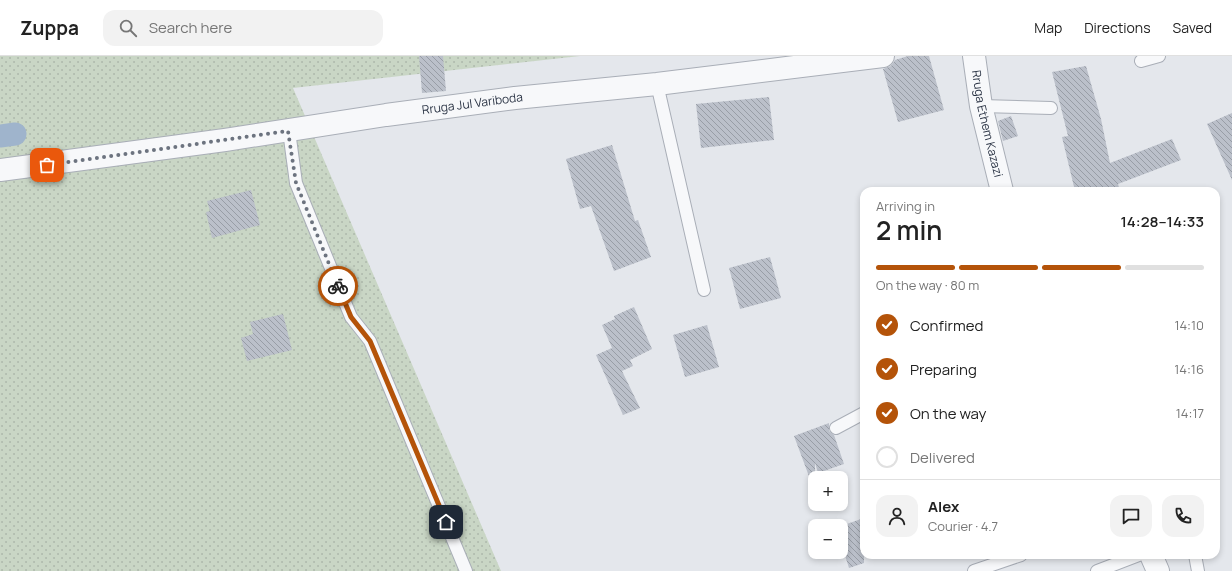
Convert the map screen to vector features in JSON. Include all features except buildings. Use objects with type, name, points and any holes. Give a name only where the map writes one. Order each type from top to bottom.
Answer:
[{"type":"street","name":"Rruga Jul Variboda","points":[[0,170],[288,131],[386,115],[507,99],[657,84],[883,56]]},
{"type":"street","name":"Rruga Ethem Kazazi","points":[[974,56],[982,106],[1001,187]]},
{"type":"street","points":[[1153,559],[1158,571]]},
{"type":"lane","points":[[1141,61],[1159,56]]},
{"type":"lane","points":[[657,84],[704,290]]},
{"type":"lane","points":[[982,106],[1051,108]]},
{"type":"lane","points":[[288,131],[296,183],[351,317],[370,341],[466,571]]},
{"type":"lane","points":[[836,428],[860,415]]},
{"type":"lane","points":[[974,571],[1009,559]]},
{"type":"lane","points":[[1097,571],[1128,559]]},
{"type":"lane","points":[[1196,559],[1198,571]]},
{"type":"green space","points":[[0,56],[580,56],[293,88],[501,571],[0,571]]},
{"type":"waterway","points":[[0,136],[15,134]]},
{"type":"way so far","points":[[47,165],[288,131],[296,183],[338,286]]},
{"type":"route","points":[[338,286],[351,317],[370,341],[446,522]]}]
